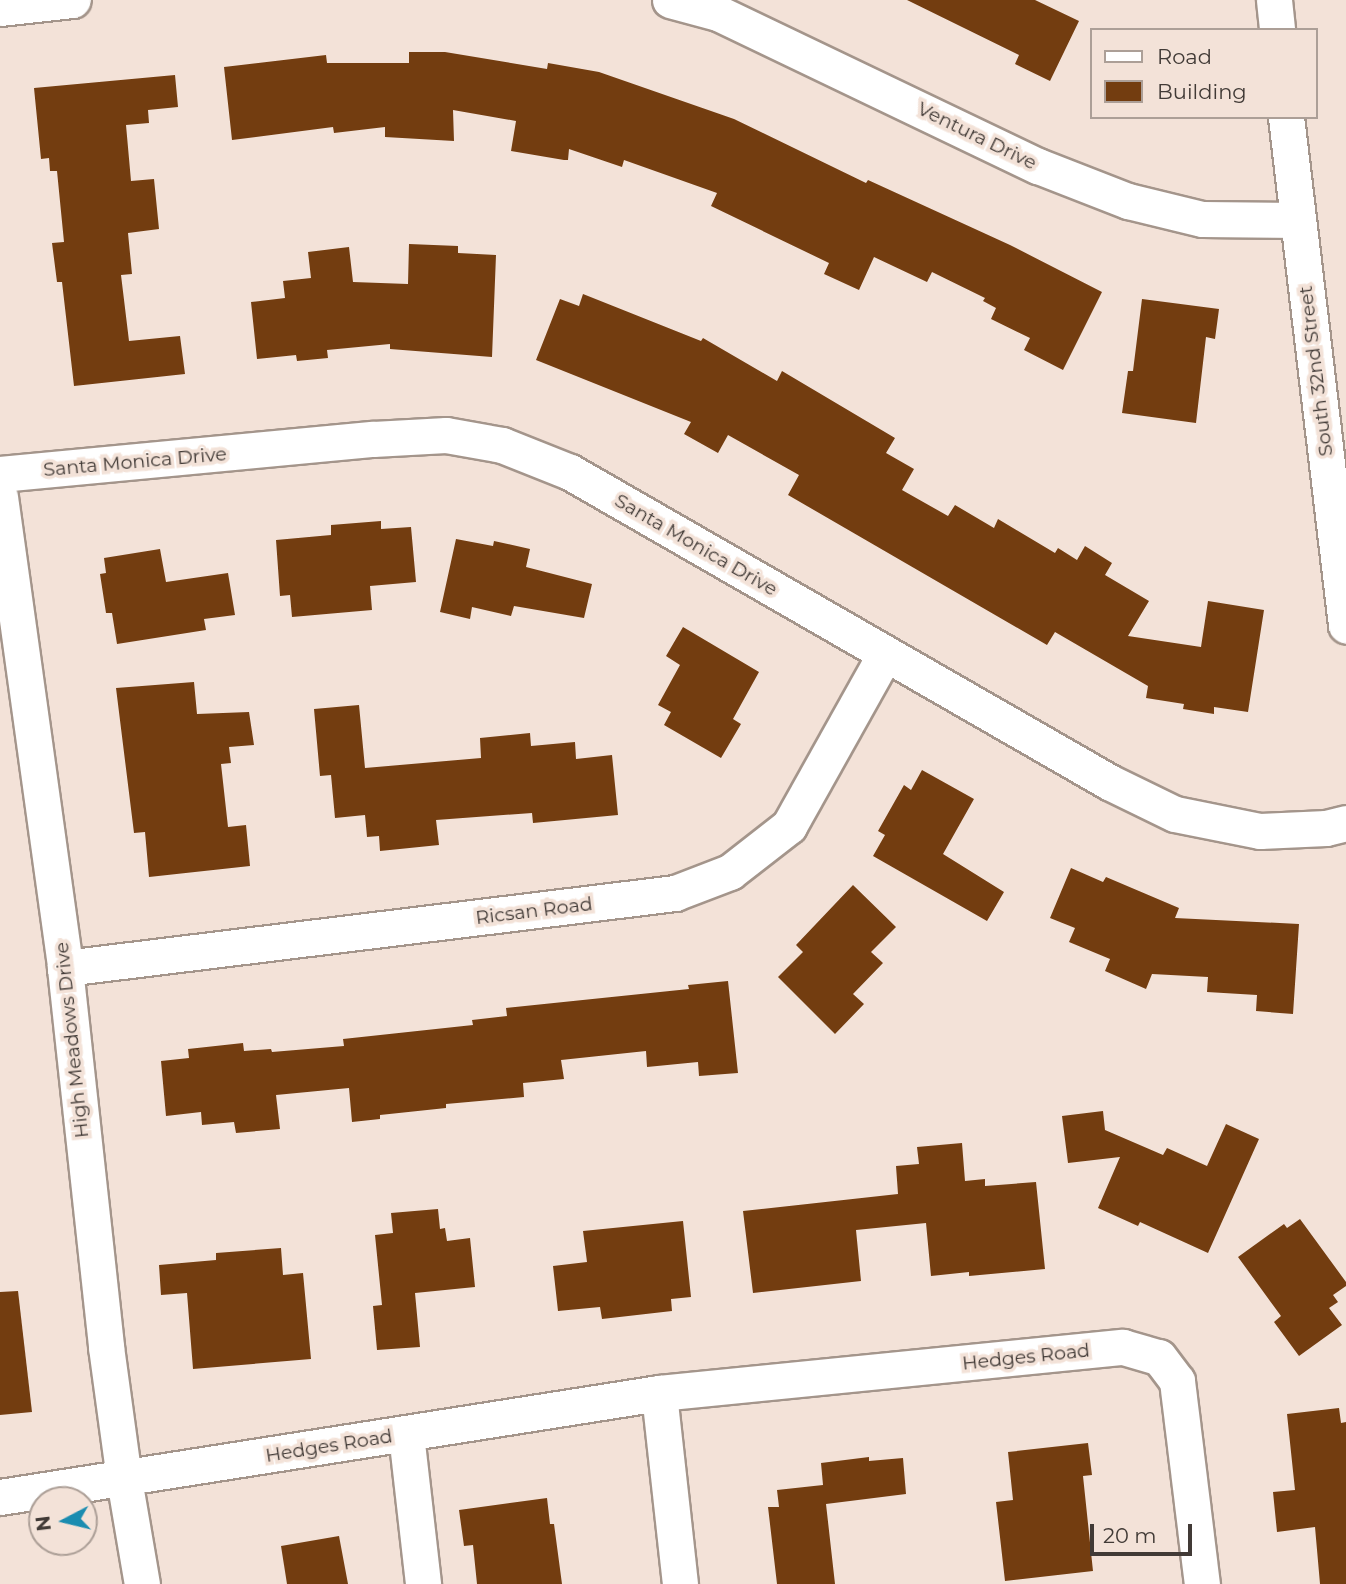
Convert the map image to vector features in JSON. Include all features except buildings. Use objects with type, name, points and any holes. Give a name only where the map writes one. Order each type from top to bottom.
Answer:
[{"type":"street","points":[[0,8],[73,0]]},
{"type":"street","name":"Ventura Drive","points":[[670,0],[718,13],[1038,166],[1128,201],[1202,219],[1298,220]]},
{"type":"street","points":[[1274,0],[1277,28]]},
{"type":"street","name":"South 32nd Street","points":[[1286,119],[1346,625]]},
{"type":"street","name":"Santa Monica Drive","points":[[0,474],[373,439],[446,435],[502,445],[569,472],[1109,782],[1175,814],[1260,831],[1326,828],[1346,823]]},
{"type":"street","name":"High Meadows Drive","points":[[0,497],[65,968],[124,1479],[142,1584]]},
{"type":"street","name":"Ricsan Road","points":[[65,968],[647,897],[686,889],[730,872],[789,825],[885,654]]},
{"type":"street","name":"Hedges Road","points":[[0,1497],[659,1393],[1123,1347],[1159,1357],[1177,1381],[1202,1584]]},
{"type":"street","points":[[659,1393],[680,1584]]},
{"type":"street","points":[[406,1434],[424,1584]]}]
